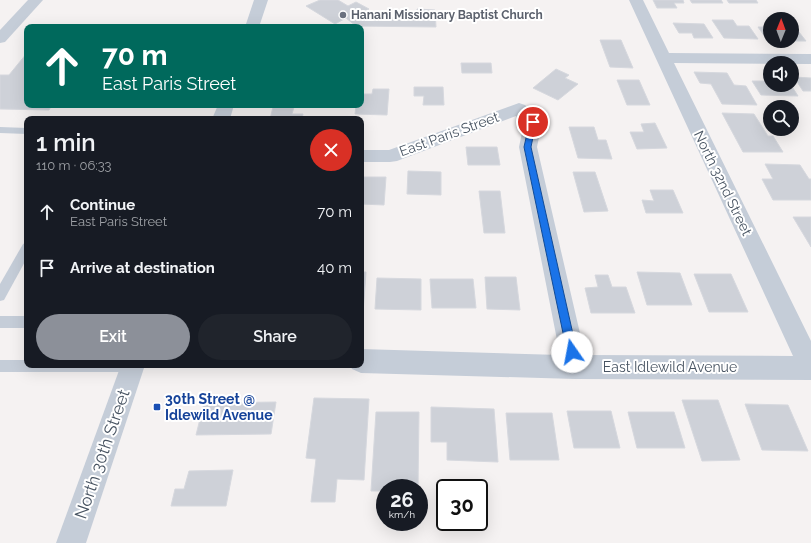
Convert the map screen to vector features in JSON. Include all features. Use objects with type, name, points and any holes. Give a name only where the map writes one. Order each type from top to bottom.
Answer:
[{"type":"street","points":[[0,39],[36,0]]},
{"type":"street","points":[[253,24],[261,0]]},
{"type":"street","name":"North 32nd Street","points":[[636,0],[811,367]]},
{"type":"street","points":[[663,58],[811,59]]},
{"type":"street","name":"East Paris Street","points":[[364,156],[390,156],[519,108],[533,122],[528,147],[575,366]]},
{"type":"street","name":"East Idlewild Avenue","points":[[364,362],[575,366],[811,367]]},
{"type":"street","name":"North 30th Street","points":[[70,543],[132,368]]},
{"type":"lane","points":[[0,130],[24,131]]},
{"type":"lane","points":[[0,296],[24,252]]},
{"type":"lane","points":[[0,322],[24,322]]},
{"type":"lane","points":[[0,366],[24,366]]},
{"type":"building","name":"Hanani Missionary Baptist Church","points":[[320,0],[338,0],[348,6],[356,2],[369,9],[362,13],[368,17],[417,18],[417,9],[435,10],[436,27],[364,26],[364,24],[354,24],[346,18],[335,24],[306,6]]},
{"type":"building","points":[[653,0],[683,0],[684,3],[674,3],[677,8],[657,8]]},
{"type":"building","points":[[690,0],[721,0],[723,3],[692,3]]},
{"type":"building","points":[[727,0],[756,0],[758,3],[729,3]]},
{"type":"building","points":[[712,20],[733,20],[737,26],[749,26],[758,39],[724,38]]},
{"type":"building","points":[[673,23],[704,24],[713,38],[694,38],[692,33],[679,33]]},
{"type":"building","points":[[758,27],[763,27],[763,34]]},
{"type":"building","points":[[799,32],[806,41],[799,41]]},
{"type":"building","points":[[600,40],[621,40],[633,68],[610,67]]},
{"type":"building","points":[[24,57],[24,108],[50,108],[49,110],[0,109],[0,75],[9,75]]},
{"type":"building","points":[[461,63],[491,63],[492,73],[462,73]]},
{"type":"building","points":[[556,69],[569,75],[565,78],[578,84],[558,100],[533,88]]},
{"type":"building","points":[[694,72],[727,73],[734,85],[746,86],[757,105],[722,104],[711,84],[700,83]]},
{"type":"building","points":[[799,77],[811,78],[811,91],[803,91],[799,85]]},
{"type":"building","points":[[617,80],[639,80],[650,105],[627,105]]},
{"type":"building","points":[[752,81],[763,81],[763,92],[795,92],[798,96],[761,95]]},
{"type":"building","points":[[414,87],[443,87],[444,105],[423,105],[424,96],[414,96]]},
{"type":"building","points":[[373,89],[389,89],[387,115],[355,114],[356,108],[364,108],[364,94],[372,94]]},
{"type":"building","points":[[273,108],[294,108],[292,114],[303,114],[303,116],[271,116]]},
{"type":"building","points":[[722,113],[754,114],[763,128],[763,136],[773,136],[783,152],[743,152]]},
{"type":"building","points":[[655,123],[667,148],[637,149],[630,132],[644,132],[641,124]]},
{"type":"building","points":[[569,127],[594,127],[598,140],[606,140],[612,159],[578,158]]},
{"type":"building","points":[[466,147],[497,147],[500,165],[468,165]]},
{"type":"building","points":[[765,164],[800,165],[809,179],[811,179],[811,200],[773,200],[762,179],[773,179]]},
{"type":"building","points":[[408,171],[441,172],[441,195],[407,194]]},
{"type":"building","points":[[573,172],[595,172],[608,211],[584,212]]},
{"type":"building","points":[[364,177],[386,177],[384,205],[364,204]]},
{"type":"building","points":[[650,190],[673,190],[683,213],[646,213],[642,200],[654,201]]},
{"type":"building","points":[[479,191],[500,191],[505,233],[484,233]]},
{"type":"building","points":[[793,217],[811,217],[811,247]]},
{"type":"building","points":[[364,272],[366,272],[364,299]]},
{"type":"building","points":[[637,272],[680,273],[692,305],[647,305]]},
{"type":"building","points":[[694,274],[731,274],[748,312],[709,312]]},
{"type":"building","points":[[595,275],[608,275],[612,287],[626,287],[635,313],[591,313],[585,288],[598,287]]},
{"type":"building","points":[[485,277],[516,277],[520,310],[487,309]]},
{"type":"building","points":[[377,278],[421,279],[421,310],[375,309]]},
{"type":"building","points":[[430,279],[473,279],[476,308],[432,308]]},
{"type":"building","points":[[314,398],[369,399],[364,480],[337,479],[335,502],[311,502],[316,459],[306,458]]},
{"type":"building","points":[[682,400],[718,400],[740,460],[702,461]]},
{"type":"building","points":[[276,402],[271,434],[196,435],[204,403]]},
{"type":"building","points":[[745,404],[788,405],[808,451],[762,450]]},
{"type":"building","points":[[431,407],[494,409],[498,462],[447,460],[447,442],[431,442]]},
{"type":"building","points":[[567,411],[611,411],[620,448],[574,448]]},
{"type":"building","points":[[376,412],[419,412],[418,479],[376,479],[376,491],[371,491]]},
{"type":"building","points":[[628,412],[674,412],[685,448],[637,448]]},
{"type":"building","points":[[506,413],[552,413],[559,460],[510,460]]},
{"type":"building","points":[[233,470],[226,506],[171,506],[175,489],[184,489],[189,471]]},
{"type":"place","name":"Hanani Missionary Baptist Church","points":[[343,15]]},
{"type":"place","name":"30th Street @ Idlewild Avenue","points":[[157,407]]},
{"type":"route","points":[[533,122],[528,147],[572,352]]}]
